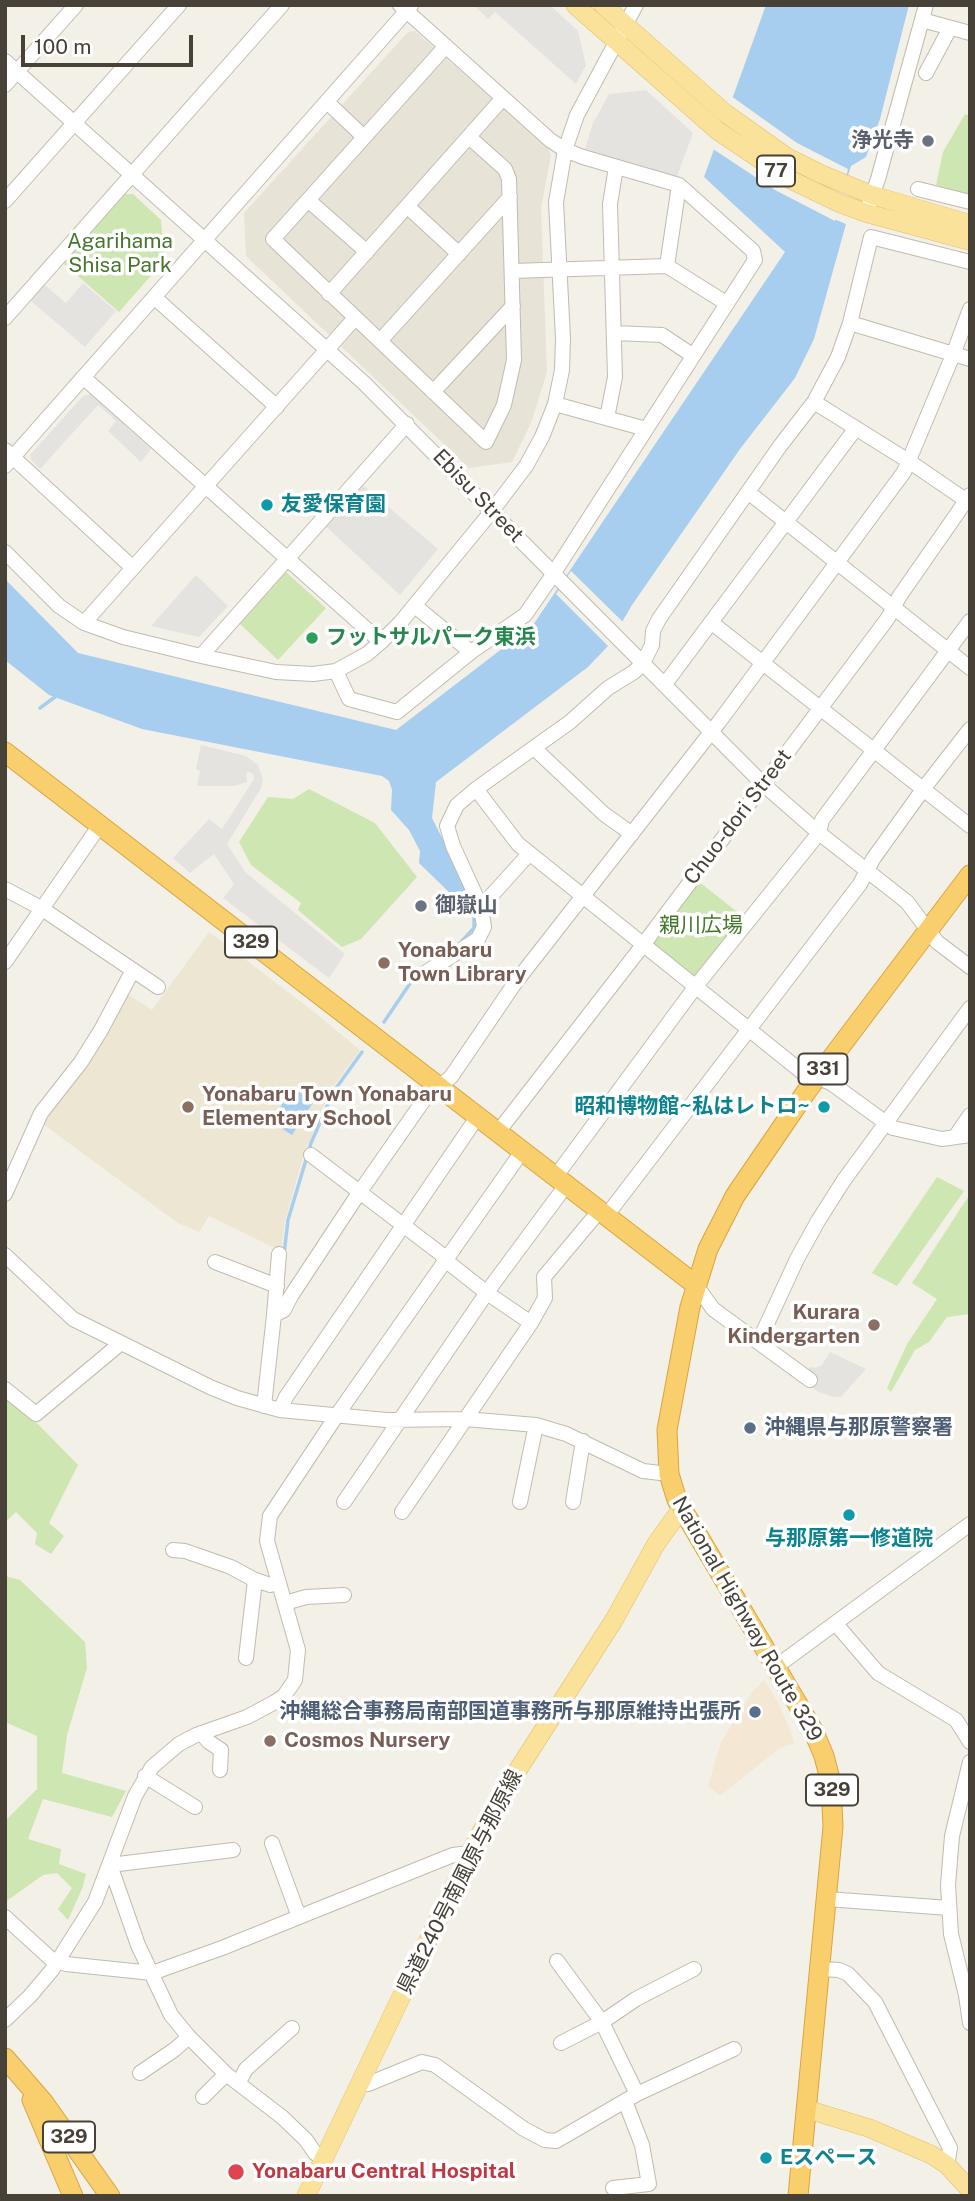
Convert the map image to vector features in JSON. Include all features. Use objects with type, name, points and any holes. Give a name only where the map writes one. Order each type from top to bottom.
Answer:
[{"type":"highway","name":"329","points":[[5,752],[696,1285]]},
{"type":"highway","name":"331","points":[[696,1285],[708,1249],[734,1196],[765,1148],[970,875]]},
{"type":"highway","name":"National Highway Route 329","points":[[696,1285],[686,1322],[667,1430],[672,1489],[681,1509],[813,1730],[831,1783],[833,1827],[798,2196]]},
{"type":"highway","name":"329","points":[[5,2058],[44,2103],[110,2196]]},
{"type":"highway","name":"329","points":[[24,2081],[73,2196]]},
{"type":"main road","name":"77","points":[[575,5],[718,131],[747,153],[791,180],[866,213],[970,241]]},
{"type":"main road","name":"77","points":[[603,5],[725,113],[787,157],[873,195],[970,224]]},
{"type":"main road","name":"県道240号南風原与那原線","points":[[306,2196],[470,1853],[529,1750],[614,1620],[656,1544],[681,1509]]},
{"type":"main road","points":[[806,2109],[878,2131],[922,2150],[947,2165],[970,2190]]},
{"type":"street","points":[[5,85],[76,5]]},
{"type":"street","points":[[5,201],[179,5]]},
{"type":"street","points":[[5,318],[282,5]]},
{"type":"street","points":[[5,552],[59,606],[84,623],[123,637],[201,656],[293,675],[336,671],[367,654],[382,642],[415,606],[492,511],[526,466],[542,437],[555,404],[562,370],[556,202],[565,150],[577,116],[636,5]]},
{"type":"street","points":[[133,568],[8,458],[327,102],[406,7],[550,140],[565,150],[679,185],[753,251],[755,260],[646,429],[559,578],[524,615],[471,652],[397,712],[349,699],[336,671]]},
{"type":"street","points":[[866,213],[924,12],[950,28],[970,33]]},
{"type":"street","points":[[926,73],[950,28]]},
{"type":"street","points":[[446,46],[273,239],[486,442],[504,405],[514,360],[509,179],[505,169],[469,137]]},
{"type":"street","name":"Ebisu Street","points":[[5,61],[407,424],[764,784],[819,833],[907,902],[937,942],[970,967]]},
{"type":"street","points":[[329,294],[503,98]]},
{"type":"street","points":[[327,102],[364,136]]},
{"type":"street","points":[[607,418],[615,377],[610,204],[616,167]]},
{"type":"street","points":[[667,266],[679,185]]},
{"type":"street","points":[[918,189],[970,202]]},
{"type":"street","points":[[380,341],[510,197]]},
{"type":"street","points":[[307,200],[367,252]]},
{"type":"street","points":[[407,206],[459,254]]},
{"type":"street","points":[[425,973],[478,939],[484,927],[481,907],[453,846],[447,826],[457,805],[534,748],[608,688],[634,673],[639,659],[652,645],[653,631],[659,619],[814,402],[838,357],[850,323],[871,237],[970,262]]},
{"type":"street","points":[[512,271],[667,266],[726,303]]},
{"type":"street","points":[[154,297],[277,407]]},
{"type":"street","points":[[433,392],[513,306]]},
{"type":"street","points":[[274,1315],[284,1310],[359,1193],[426,1097],[451,1077],[515,983],[763,663],[910,462],[970,309]]},
{"type":"street","points":[[84,623],[355,318]]},
{"type":"street","points":[[850,323],[970,359]]},
{"type":"street","points":[[614,333],[662,335],[692,355]]},
{"type":"street","points":[[83,377],[382,642]]},
{"type":"street","points":[[814,402],[969,500]]},
{"type":"street","points":[[555,404],[646,429]]},
{"type":"street","points":[[201,656],[407,424]]},
{"type":"street","points":[[665,684],[856,428]]},
{"type":"street","points":[[748,492],[970,668]]},
{"type":"street","name":"Chuo-dori Street","points":[[498,1132],[764,784],[894,608],[899,597],[969,500]]},
{"type":"street","points":[[415,606],[471,652]]},
{"type":"street","points":[[344,1502],[561,1180],[696,986],[819,833],[822,820],[970,621]]},
{"type":"street","points":[[712,623],[970,826]]},
{"type":"street","points":[[401,1512],[531,1323],[545,1298],[544,1277],[604,1212],[748,1030],[868,873],[873,859],[970,729]]},
{"type":"street","points":[[534,748],[604,814],[632,834]]},
{"type":"street","points":[[476,789],[518,845],[802,1072],[831,1083],[892,1128],[942,1139],[963,1136],[970,1115]]},
{"type":"street","points":[[5,962],[100,825]]},
{"type":"street","points":[[481,907],[529,854]]},
{"type":"street","points":[[5,889],[41,908],[158,986]]},
{"type":"street","points":[[5,1194],[41,1113],[81,1062],[133,970]]},
{"type":"street","points":[[759,1341],[818,1221],[886,1122],[970,1009]]},
{"type":"street","points":[[280,1410],[286,1397],[401,1226],[478,1116]]},
{"type":"street","points":[[5,2020],[30,1996],[58,1962],[94,1902],[135,1796],[145,1776],[161,1757],[201,1733],[247,1717],[275,1702],[295,1680],[298,1650],[267,1541],[267,1527],[274,1507],[523,1150]]},
{"type":"street","points":[[312,1155],[401,1226],[441,1254],[487,1293],[531,1323]]},
{"type":"street","points":[[264,1406],[279,1254]]},
{"type":"street","points":[[5,1255],[73,1318],[209,1387],[264,1406],[280,1410],[399,1421],[465,1419],[537,1426],[583,1441],[643,1471],[669,1474]]},
{"type":"street","points":[[215,1262],[276,1286]]},
{"type":"street","points":[[696,1285],[713,1309],[810,1380]]},
{"type":"street","points":[[5,1389],[36,1414],[121,1343]]},
{"type":"street","points":[[520,1502],[537,1426]]},
{"type":"street","points":[[573,1502],[583,1441]]},
{"type":"street","points":[[777,1666],[970,1524]]},
{"type":"street","points":[[173,1550],[185,1551],[231,1567],[270,1585],[278,1583]]},
{"type":"street","points":[[246,1658],[255,1580]]},
{"type":"street","points":[[285,1603],[306,1597],[344,1595]]},
{"type":"street","points":[[836,1624],[878,1673],[956,1720],[969,1739]]},
{"type":"street","points":[[201,1733],[208,1742],[221,1750],[220,1770]]},
{"type":"street","points":[[970,1762],[952,1836],[949,1908],[951,1934],[970,2023]]},
{"type":"street","points":[[145,1776],[195,1807]]},
{"type":"street","points":[[272,1843],[299,1917]]},
{"type":"street","points":[[110,1865],[233,1850]]},
{"type":"street","points":[[5,1917],[51,1959],[58,1962],[152,1973],[453,1855],[470,1853]]},
{"type":"street","points":[[110,1865],[138,1945],[172,2015],[189,2037],[232,2078],[282,2117],[306,2140],[314,2153],[323,2159]]},
{"type":"street","points":[[827,1899],[949,1908]]},
{"type":"street","points":[[557,1961],[603,2022],[631,2097],[649,2184],[613,2188]]},
{"type":"street","points":[[561,2043],[694,1969]]},
{"type":"street","points":[[821,1969],[839,1970],[848,1974],[875,2002],[950,2148],[947,2165]]},
{"type":"street","points":[[203,2097],[246,2069],[292,2028]]},
{"type":"street","points":[[140,2073],[189,2037]]},
{"type":"street","points":[[358,2085],[368,2084],[422,2062],[435,2065],[524,2129],[545,2140],[556,2141],[631,2097],[734,2049]]},
{"type":"shaded area","points":[[474,5],[550,5],[578,31],[586,65],[576,84],[495,12],[488,19]]},
{"type":"shaded area","points":[[415,31],[547,146],[551,155],[541,208],[547,372],[531,423],[512,462],[469,468],[246,256],[244,213],[408,32]]},
{"type":"shaded area","points":[[646,90],[693,133],[676,179],[590,155],[585,149],[593,123],[609,94]]},
{"type":"shaded area","points":[[40,281],[66,303],[83,283],[116,311],[85,347],[26,297]]},
{"type":"shaded area","points":[[91,394],[151,449],[141,462],[108,431],[116,421],[98,405],[40,469],[30,455],[83,396]]},
{"type":"shaded area","points":[[358,481],[438,549],[400,595],[320,521]]},
{"type":"shaded area","points":[[196,575],[228,606],[199,637],[151,626]]},
{"type":"shaded area","points":[[201,745],[246,756],[258,765],[263,779],[261,788],[227,844],[246,873],[345,954],[329,978],[223,898],[234,884],[214,854],[190,873],[173,858],[209,819],[222,829],[254,779],[249,772],[246,773],[247,782],[234,786],[197,786],[200,771],[196,769]]},
{"type":"shaded area","name":"Yonabaru Town Yonabaru Elementary School","points":[[209,932],[360,1050],[330,1091],[303,1157],[285,1221],[281,1251],[209,1216],[199,1232],[178,1223],[40,1122],[126,993],[152,1010]]},
{"type":"shaded area","points":[[830,1352],[866,1369],[841,1397],[819,1392],[801,1381],[810,1367],[822,1365]]},
{"type":"shaded area","points":[[764,1680],[779,1704],[795,1743],[780,1748],[720,1796],[708,1786],[721,1742],[753,1691]]},
{"type":"green space","points":[[965,114],[970,116],[969,195],[936,185],[943,152]]},
{"type":"green space","name":"Agarihama Shisa Park","points":[[121,194],[133,194],[161,220],[164,261],[119,312],[62,262]]},
{"type":"green space","points":[[286,572],[326,608],[278,660],[239,623]]},
{"type":"green space","points":[[309,789],[375,823],[417,877],[361,939],[342,947],[298,910],[301,903],[251,865],[239,842],[268,797],[293,799]]},
{"type":"green space","name":"親川広場","points":[[698,881],[745,918],[700,975],[692,977],[651,944]]},
{"type":"green space","points":[[937,1177],[964,1191],[897,1286],[872,1273]]},
{"type":"green space","points":[[970,1194],[970,1314],[947,1317],[929,1342],[915,1350],[891,1392],[887,1388],[907,1344],[937,1299],[912,1283]]},
{"type":"green space","points":[[5,1397],[38,1424],[78,1465],[49,1523],[64,1536],[51,1554],[35,1544],[37,1533],[16,1512],[5,1522]]},
{"type":"green space","points":[[5,1576],[20,1580],[85,1642],[87,1668],[67,1735],[62,1773],[126,1791],[112,1817],[43,1799],[28,1839],[61,1849],[59,1864],[86,1874],[68,1920],[58,1909],[72,1888],[57,1873],[43,1875],[5,1902],[5,1821],[37,1789],[37,1736],[5,1722]]},
{"type":"water","points":[[766,5],[909,5],[880,119],[866,157],[851,166],[834,219],[846,224],[814,339],[795,378],[740,449],[632,605],[608,646],[588,667],[436,782],[432,818],[476,905],[461,914],[457,900],[419,863],[420,851],[409,830],[391,810],[392,790],[389,781],[382,776],[142,729],[49,695],[5,660],[5,579],[78,653],[396,730],[533,625],[785,252],[704,177]]},
{"type":"water","points":[[292,1088],[314,1101],[292,1135],[271,1122]]},
{"type":"pier","points":[[731,96],[797,143],[848,169],[835,221],[775,190],[713,149]]},
{"type":"pier","points":[[571,571],[625,624],[610,648],[556,594]]},
{"type":"waterway","points":[[40,708],[55,697]]},
{"type":"waterway","points":[[462,941],[474,928],[474,916],[470,909]]},
{"type":"waterway","points":[[384,1022],[411,982],[421,974]]},
{"type":"waterway","points":[[284,1254],[288,1220],[311,1143],[334,1091],[362,1052]]},
{"type":"place","name":"浄光寺","points":[[928,141]]},
{"type":"place","name":"友愛保育園","points":[[267,505]]},
{"type":"place","name":"フットサルパーク東浜","points":[[312,638]]},
{"type":"place","name":"御嶽山","points":[[421,906]]},
{"type":"place","name":"Yonabaru Town Library","points":[[384,963]]},
{"type":"place","name":"Yonabaru Town Yonabaru Elementary School","points":[[188,1107]]},
{"type":"place","name":"昭和博物館~私はレトロ~","points":[[824,1107]]},
{"type":"place","name":"Kurara Kindergarten","points":[[874,1325]]},
{"type":"place","name":"沖縄県与那原警察署","points":[[750,1428]]},
{"type":"place","name":"与那原第一修道院","points":[[849,1515]]},
{"type":"place","name":"沖縄総合事務局南部国道事務所与那原維持出張所","points":[[755,1712]]},
{"type":"place","name":"Cosmos Nursery","points":[[270,1741]]},
{"type":"place","name":"Eスペース","points":[[766,2158]]},
{"type":"place","name":"Yonabaru Central Hospital","points":[[236,2172]]}]
